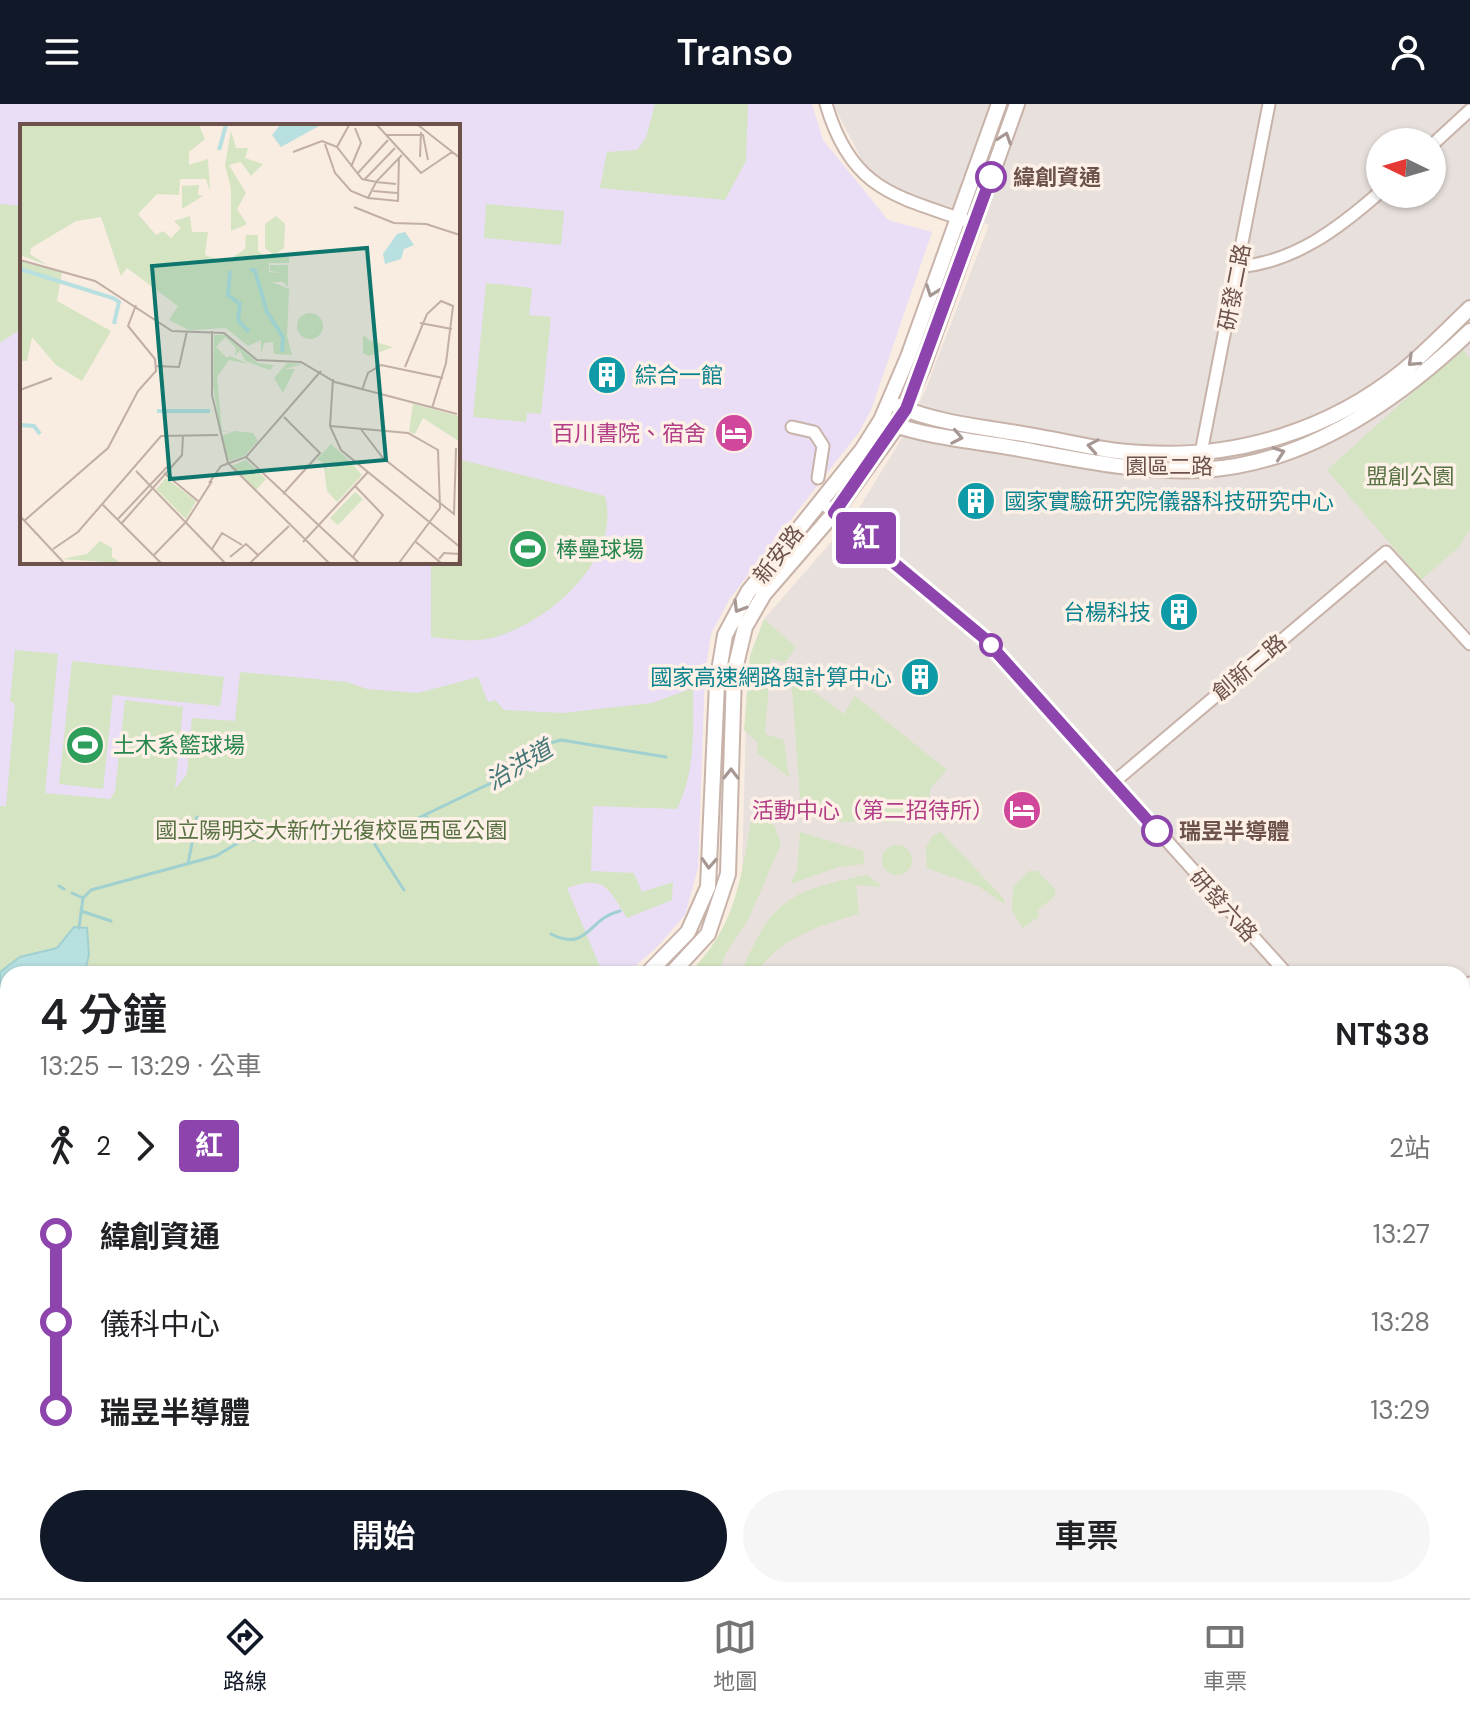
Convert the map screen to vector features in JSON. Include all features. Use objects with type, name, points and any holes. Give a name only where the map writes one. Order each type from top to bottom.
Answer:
[{"type":"street","points":[[826,104],[860,172],[880,190],[975,224]]},
{"type":"street","name":"新安路","points":[[655,966],[688,932],[708,887],[717,683],[725,635],[748,592],[881,420],[999,104]]},
{"type":"street","name":"新安路","points":[[678,966],[708,934],[728,874],[734,673],[745,627],[764,594],[834,513],[906,409],[1017,104]]},
{"type":"street","name":"研發二路","points":[[1203,470],[1201,453],[1269,104]]},
{"type":"street","points":[[1446,132],[1470,110]]},
{"type":"street","points":[[1238,267],[1262,265],[1337,230],[1366,204]]},
{"type":"street","name":"園區二路","points":[[890,402],[906,409],[1098,448],[1142,453],[1201,453],[1263,442],[1309,427],[1342,411],[1404,370],[1470,308]]},
{"type":"street","name":"園區二路","points":[[881,420],[897,426],[1108,466],[1203,470],[1268,457],[1346,425],[1405,388],[1470,331]]},
{"type":"street","points":[[792,427],[814,432],[823,446],[818,478]]},
{"type":"street","name":"研發六路","points":[[820,501],[984,638],[1280,966]]},
{"type":"street","name":"創新二路","points":[[1114,782],[1386,552],[1470,644]]},
{"type":"shaded area","points":[[0,104],[812,104],[823,140],[888,220],[932,232],[871,410],[859,432],[730,598],[711,634],[705,674],[698,868],[685,915],[635,966],[0,966]]},
{"type":"shaded area","points":[[833,104],[1470,104],[1470,966],[696,966],[707,956],[728,923],[742,876],[747,679],[750,656],[764,619],[854,516],[899,443],[925,391],[989,225],[886,184],[863,162]]},
{"type":"green space","points":[[655,104],[748,104],[746,161],[725,200],[600,188],[607,152],[637,150],[646,138]]},
{"type":"green space","points":[[0,204],[20,206],[20,329],[0,343]]},
{"type":"green space","points":[[486,204],[564,211],[561,245],[484,238]]},
{"type":"green space","points":[[486,283],[532,288],[529,315],[551,317],[541,414],[527,413],[526,422],[473,417]]},
{"type":"green space","name":"盟創公園","points":[[1462,348],[1470,359],[1470,529],[1459,547],[1421,580],[1327,470]]},
{"type":"green space","name":"棒壘球場","points":[[460,460],[605,496],[607,520],[602,543],[576,585],[557,603],[514,630],[492,638],[462,640],[431,637],[431,564],[460,564]]},
{"type":"green space","points":[[764,619],[796,647],[785,663],[771,658],[765,734],[784,740],[789,777],[757,753],[758,743],[744,730],[750,656]]},
{"type":"green space","name":"國立陽明交大新竹光復校區西區公園","points":[[15,650],[58,654],[45,793],[110,799],[115,791],[125,700],[183,707],[175,789],[187,774],[192,718],[235,721],[240,672],[347,682],[367,689],[418,693],[478,677],[488,702],[495,700],[504,710],[563,713],[652,703],[693,688],[690,765],[677,809],[593,806],[591,871],[634,873],[642,892],[673,882],[672,900],[627,918],[604,886],[590,883],[567,888],[600,966],[0,966],[0,806],[6,806],[15,704],[10,701]]},
{"type":"green space","name":"土木系籃球場","points":[[72,661],[224,677],[220,706],[113,695],[103,789],[59,784]]},
{"type":"green space","points":[[791,675],[844,714],[855,696],[947,770],[931,787],[927,809],[901,822],[841,822],[800,797]]},
{"type":"green space","points":[[752,816],[774,824],[781,844],[748,920],[721,966],[696,966],[717,939],[740,881]]},
{"type":"green space","points":[[800,832],[863,851],[864,864],[838,867],[791,884],[797,870]]},
{"type":"green space","points":[[941,832],[1004,899],[1004,904],[978,886],[927,868],[926,848],[932,836]]},
{"type":"green space","points":[[897,845],[908,849],[912,860],[908,871],[897,875],[886,871],[882,860],[886,849]]},
{"type":"green space","points":[[1029,871],[1037,871],[1055,889],[1055,896],[1038,910],[1039,917],[1023,928],[1012,911],[1013,887]]},
{"type":"green space","points":[[868,875],[882,887],[856,885],[859,914],[801,935],[777,950],[762,966],[745,966],[762,929],[786,902],[819,886]]},
{"type":"water","points":[[74,927],[87,928],[89,955],[86,966],[8,966],[20,957],[57,948]]},
{"type":"waterway","name":"治洪道","points":[[79,928],[83,898],[91,890],[216,856],[243,840],[268,839],[306,826],[340,837],[381,836],[518,770],[540,746],[561,740],[666,757]]},
{"type":"waterway","name":"治洪道","points":[[188,864],[197,817]]},
{"type":"waterway","name":"治洪道","points":[[426,817],[469,839]]},
{"type":"waterway","name":"治洪道","points":[[370,837],[404,890]]},
{"type":"waterway","name":"治洪道","points":[[59,886],[64,889]]},
{"type":"waterway","name":"治洪道","points":[[72,893],[83,898]]},
{"type":"waterway","name":"治洪道","points":[[81,911],[111,921]]},
{"type":"waterway","points":[[551,934],[563,939],[581,937],[601,920],[620,911]]},
{"type":"bus line","name":"紅","points":[[991,177],[906,409],[834,513],[984,638],[1157,831]]},
{"type":"place","name":"緯創資通","points":[[991,177]]},
{"type":"place","name":"綜合一館","points":[[607,375]]},
{"type":"place","name":"百川書院、宿舍","points":[[734,433]]},
{"type":"place","name":"國家實驗研究院儀器科技研究中心","points":[[976,501]]},
{"type":"place","name":"棒壘球場","points":[[528,549]]},
{"type":"place","name":"台楊科技","points":[[1179,612]]},
{"type":"place","name":"國家高速網路與計算中心","points":[[920,677]]},
{"type":"place","name":"土木系籃球場","points":[[85,745]]},
{"type":"place","name":"活動中心（第二招待所）","points":[[1022,810]]},
{"type":"place","name":"瑞昱半導體","points":[[1157,831]]}]
